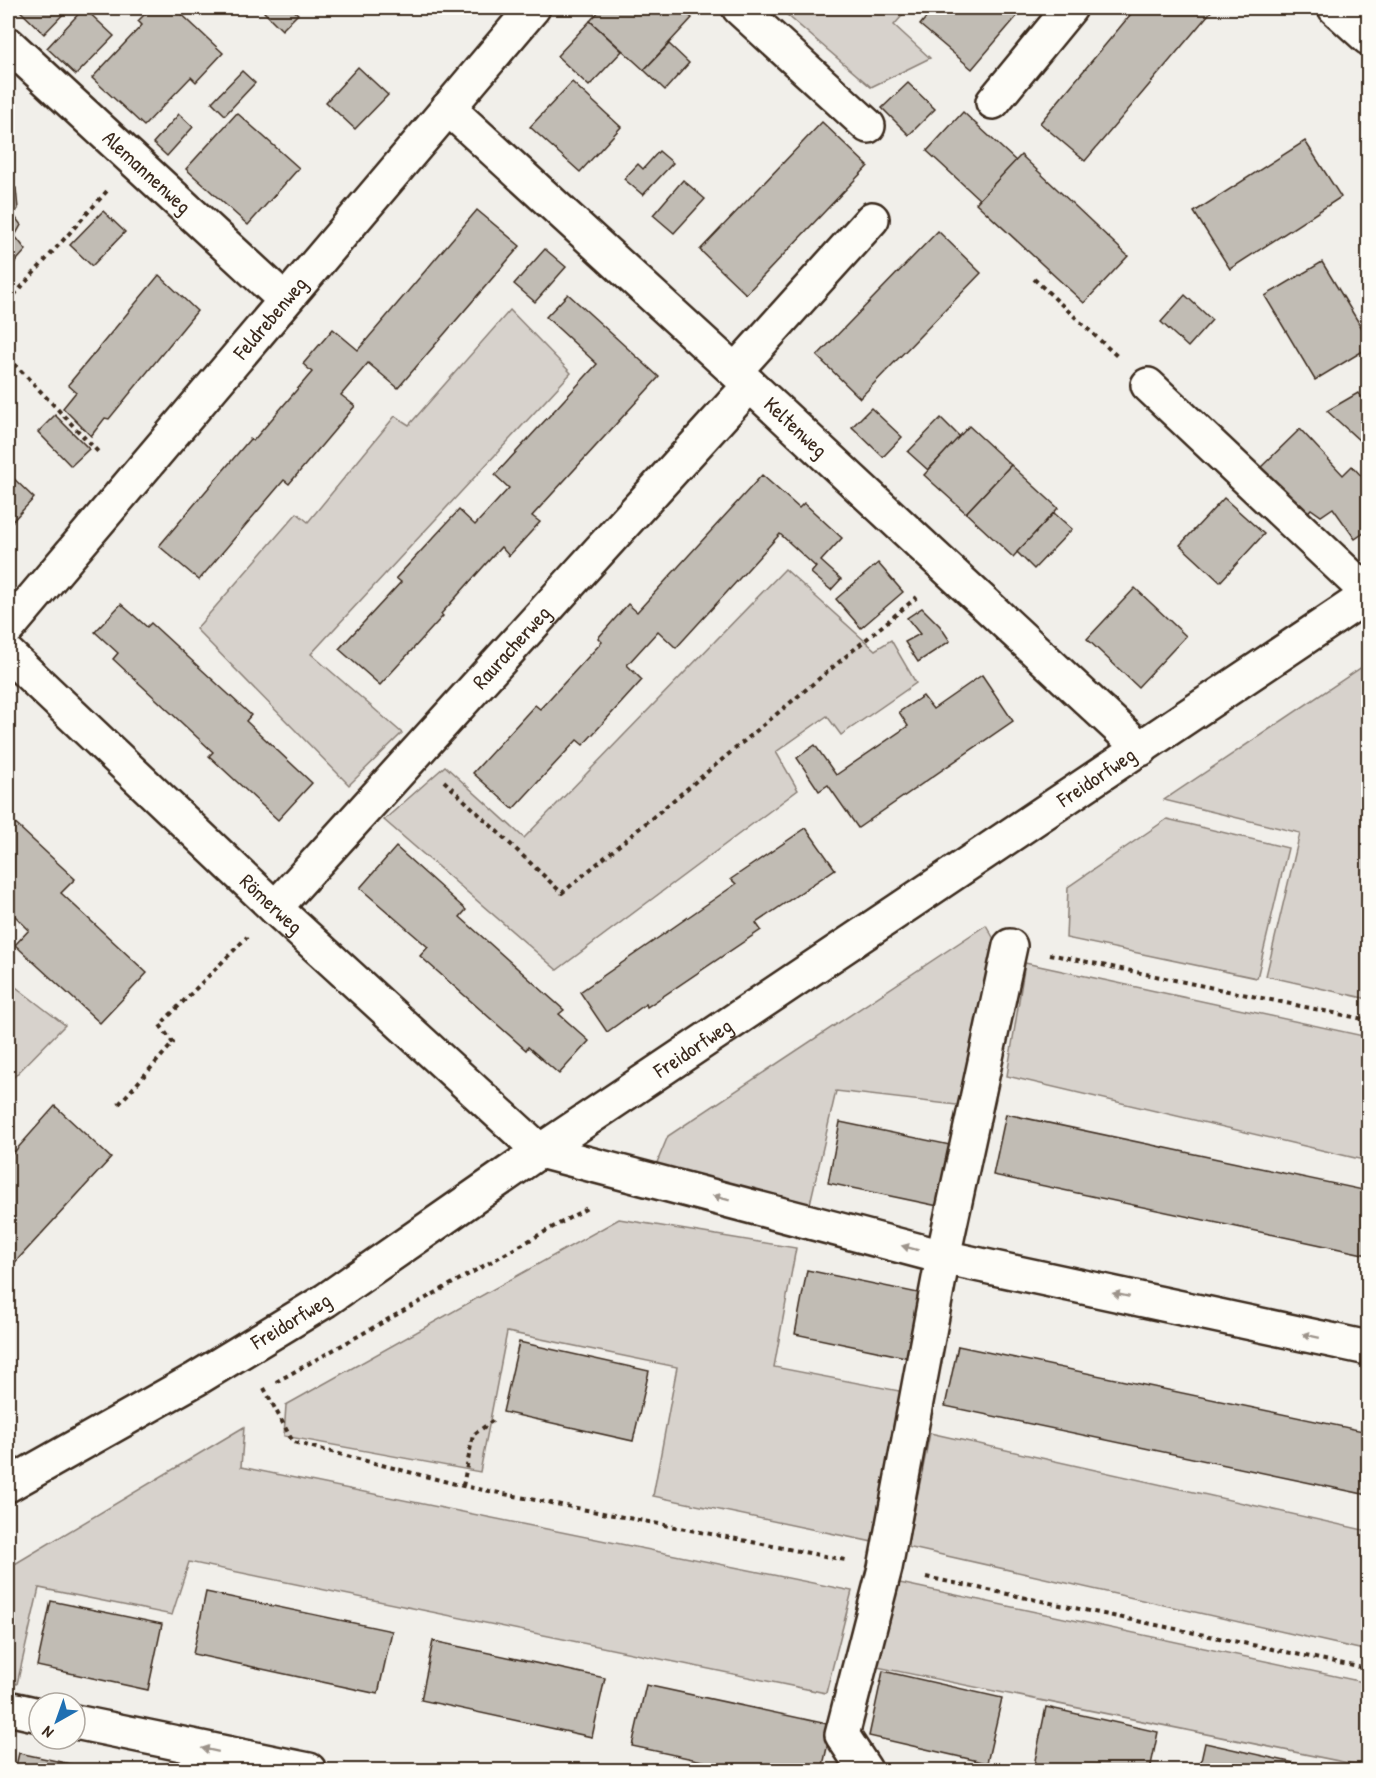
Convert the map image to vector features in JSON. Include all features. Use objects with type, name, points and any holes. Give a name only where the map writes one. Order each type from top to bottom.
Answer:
[{"type":"street","name":"Feldrebenweg","points":[[8,628],[533,8]]},
{"type":"street","points":[[739,8],[868,126]]},
{"type":"street","points":[[993,102],[1070,8]]},
{"type":"street","points":[[1335,8],[1368,38]]},
{"type":"street","name":"Alemannenweg","points":[[8,44],[285,300]]},
{"type":"street","name":"Keltenweg","points":[[448,108],[743,378],[1141,749]]},
{"type":"street","name":"Rauracherweg","points":[[275,908],[415,753],[743,378],[872,219]]},
{"type":"street","points":[[1148,385],[1368,594]]},
{"type":"street","name":"Freidorfweg","points":[[8,1485],[196,1379],[326,1300],[540,1150],[1141,749],[1368,594]]},
{"type":"street","name":"Römerweg","points":[[8,654],[275,908],[540,1150]]},
{"type":"street","points":[[865,1770],[842,1735],[885,1568],[943,1257],[1010,946]]},
{"type":"street","points":[[540,1150],[943,1257],[1368,1348]]},
{"type":"street","points":[[8,1708],[27,1712]]},
{"type":"street","points":[[87,1724],[309,1770]]},
{"type":"path","points":[[8,302],[135,160]]},
{"type":"path","points":[[1035,279],[1148,385]]},
{"type":"path","points":[[8,357],[129,484]]},
{"type":"path","points":[[415,753],[562,894],[949,570]]},
{"type":"path","points":[[119,1104],[173,1043],[160,1025],[275,908]]},
{"type":"path","points":[[1010,946],[1368,1020]]},
{"type":"path","points":[[623,1172],[587,1209],[264,1388],[293,1442],[463,1486],[885,1568],[1368,1669]]},
{"type":"path","points":[[463,1486],[473,1435],[495,1419]]},
{"type":"shaded area","points":[[779,8],[909,8],[894,25],[930,58],[871,87]]},
{"type":"shaded area","points":[[510,310],[571,373],[311,654],[402,733],[349,785],[196,629],[297,513],[308,522],[395,416],[409,425]]},
{"type":"shaded area","points":[[785,569],[875,650],[891,640],[916,683],[841,735],[827,716],[776,752],[798,790],[557,970],[384,820],[445,766],[524,838]]},
{"type":"shaded area","points":[[1368,663],[1368,999],[1266,976],[1300,833],[1164,800]]},
{"type":"shaded area","points":[[1167,819],[1288,848],[1257,978],[1066,938],[1068,887]]},
{"type":"shaded area","points":[[986,925],[1002,953],[965,1106],[836,1091],[810,1204],[679,1183],[656,1165],[668,1136]]},
{"type":"shaded area","points":[[1025,963],[1368,1037],[1368,1161],[1007,1076]]},
{"type":"shaded area","points":[[8,981],[65,1025],[8,1083]]},
{"type":"shaded area","points":[[619,1219],[796,1248],[774,1367],[910,1393],[873,1542],[653,1496],[677,1367],[507,1332],[480,1472],[284,1436],[286,1405]]},
{"type":"shaded area","points":[[244,1427],[241,1467],[852,1591],[826,1693],[189,1562],[172,1615],[39,1588],[17,1684],[8,1681],[8,1568]]},
{"type":"shaded area","points":[[930,1433],[1368,1531],[1368,1651],[907,1547]]},
{"type":"shaded area","points":[[895,1582],[1368,1683],[1368,1767],[877,1667]]},
{"type":"building","points":[[17,8],[69,8],[44,34]]},
{"type":"building","points":[[84,8],[114,36],[76,75],[47,48]]},
{"type":"building","points":[[151,8],[175,8],[223,53],[196,82],[191,77],[144,126],[92,78],[142,25],[138,21]]},
{"type":"building","points":[[268,8],[291,8],[298,14],[282,30],[264,12]]},
{"type":"building","points":[[602,8],[681,8],[692,18],[644,70],[590,21]]},
{"type":"building","points":[[934,8],[1024,8],[972,69],[920,25]]},
{"type":"building","points":[[1136,8],[1214,8],[1085,161],[1040,123]]},
{"type":"building","points":[[590,21],[622,51],[589,86],[557,56]]},
{"type":"building","points":[[669,44],[689,63],[665,90],[644,70]]},
{"type":"building","points":[[358,67],[388,95],[355,129],[326,102]]},
{"type":"building","points":[[242,71],[255,83],[225,115],[212,102]]},
{"type":"building","points":[[572,82],[621,127],[580,172],[530,127]]},
{"type":"building","points":[[908,83],[935,109],[909,135],[882,108]]},
{"type":"building","points":[[963,112],[1016,161],[980,200],[927,151]]},
{"type":"building","points":[[237,113],[299,168],[248,225],[186,169]]},
{"type":"building","points":[[179,114],[193,127],[167,156],[153,143]]},
{"type":"building","points":[[822,122],[868,166],[746,294],[700,250]]},
{"type":"building","points":[[1305,141],[1341,197],[1230,269],[1194,212]]},
{"type":"building","points":[[659,151],[673,163],[643,195],[624,179],[638,164],[643,169]]},
{"type":"building","points":[[1021,155],[1128,256],[1084,303],[976,203]]},
{"type":"building","points":[[683,180],[705,199],[674,233],[653,215]]},
{"type":"building","points":[[8,186],[16,188],[18,209],[13,214],[21,225],[15,236],[26,250],[8,270]]},
{"type":"building","points":[[477,210],[520,246],[398,388],[368,363],[341,395],[355,406],[289,484],[284,480],[199,580],[159,546],[250,439],[253,441],[312,372],[303,364],[333,329],[358,350]]},
{"type":"building","points":[[103,211],[125,232],[92,266],[70,245]]},
{"type":"building","points":[[938,231],[981,273],[860,398],[817,356]]},
{"type":"building","points":[[545,249],[566,267],[535,302],[514,284]]},
{"type":"building","points":[[1322,262],[1368,338],[1368,348],[1315,380],[1265,296]]},
{"type":"building","points":[[159,275],[197,311],[109,419],[105,418],[91,436],[63,408],[76,392],[68,385]]},
{"type":"building","points":[[568,294],[659,377],[532,516],[540,522],[509,556],[501,547],[441,614],[443,616],[380,685],[339,649],[401,582],[396,578],[459,510],[475,525],[509,488],[495,475],[597,364],[546,317]]},
{"type":"building","points":[[1185,295],[1212,320],[1188,347],[1161,322]]},
{"type":"building","points":[[1358,393],[1368,403],[1368,436],[1360,441],[1327,411]]},
{"type":"building","points":[[871,408],[902,437],[883,457],[852,427]]},
{"type":"building","points":[[55,415],[89,449],[71,466],[38,432]]},
{"type":"building","points":[[941,418],[960,437],[928,470],[908,452]]},
{"type":"building","points":[[969,426],[1011,465],[966,513],[924,475]]},
{"type":"building","points":[[1300,429],[1343,475],[1352,466],[1368,483],[1368,507],[1364,510],[1368,515],[1368,530],[1355,539],[1333,508],[1321,516],[1311,509],[1302,519],[1256,472]]},
{"type":"building","points":[[1011,465],[1058,508],[1013,557],[966,513]]},
{"type":"building","points":[[8,473],[34,498],[8,526]]},
{"type":"building","points":[[762,475],[799,508],[804,503],[842,538],[821,561],[841,579],[831,590],[811,573],[816,567],[780,534],[676,648],[658,631],[627,665],[642,680],[583,745],[577,740],[513,809],[473,773],[535,705],[540,709],[602,642],[598,638],[628,604],[637,612]]},
{"type":"building","points":[[1224,498],[1264,534],[1220,582],[1180,545]]},
{"type":"building","points":[[1054,513],[1072,529],[1034,569],[1017,552]]},
{"type":"building","points":[[878,563],[903,592],[861,628],[836,599]]},
{"type":"building","points":[[1135,588],[1186,636],[1138,687],[1087,639]]},
{"type":"building","points":[[121,604],[147,627],[151,623],[251,715],[246,721],[312,783],[278,820],[209,756],[213,752],[113,659],[118,653],[95,632]]},
{"type":"building","points":[[922,608],[940,626],[950,641],[918,662],[905,642],[920,634],[907,618]]},
{"type":"building","points":[[982,675],[1013,721],[858,828],[828,785],[819,791],[797,758],[815,745],[836,775],[908,726],[899,712],[923,696],[933,709]]},
{"type":"building","points":[[8,817],[75,879],[61,893],[147,973],[100,1023],[15,945],[29,930],[8,909]]},
{"type":"building","points":[[806,828],[835,869],[756,923],[761,930],[647,1007],[646,1004],[607,1032],[580,992],[736,884],[731,879]]},
{"type":"building","points":[[396,847],[466,910],[460,917],[564,1010],[559,1014],[589,1041],[559,1074],[528,1047],[526,1050],[420,956],[428,947],[360,888]]},
{"type":"building","points":[[55,1106],[111,1158],[8,1270],[8,1159]]},
{"type":"building","points":[[1006,1114],[1368,1191],[1368,1255],[993,1175]]},
{"type":"building","points":[[840,1122],[955,1146],[943,1207],[828,1183]]},
{"type":"building","points":[[807,1270],[923,1294],[910,1358],[795,1334]]},
{"type":"building","points":[[519,1342],[649,1371],[633,1441],[503,1412]]},
{"type":"building","points":[[958,1346],[1368,1432],[1368,1495],[945,1406]]},
{"type":"building","points":[[206,1592],[392,1631],[378,1694],[193,1654]]},
{"type":"building","points":[[51,1601],[162,1624],[148,1690],[37,1666]]},
{"type":"building","points":[[433,1641],[605,1678],[592,1737],[421,1700]]},
{"type":"building","points":[[883,1671],[1002,1698],[987,1763],[869,1736]]},
{"type":"building","points":[[646,1685],[832,1725],[822,1770],[744,1770],[632,1746]]},
{"type":"building","points":[[1046,1707],[1158,1732],[1150,1770],[1033,1770]]},
{"type":"building","points":[[1205,1743],[1321,1769],[1199,1770]]},
{"type":"building","points":[[19,1753],[52,1760],[96,1770],[15,1770]]}]
